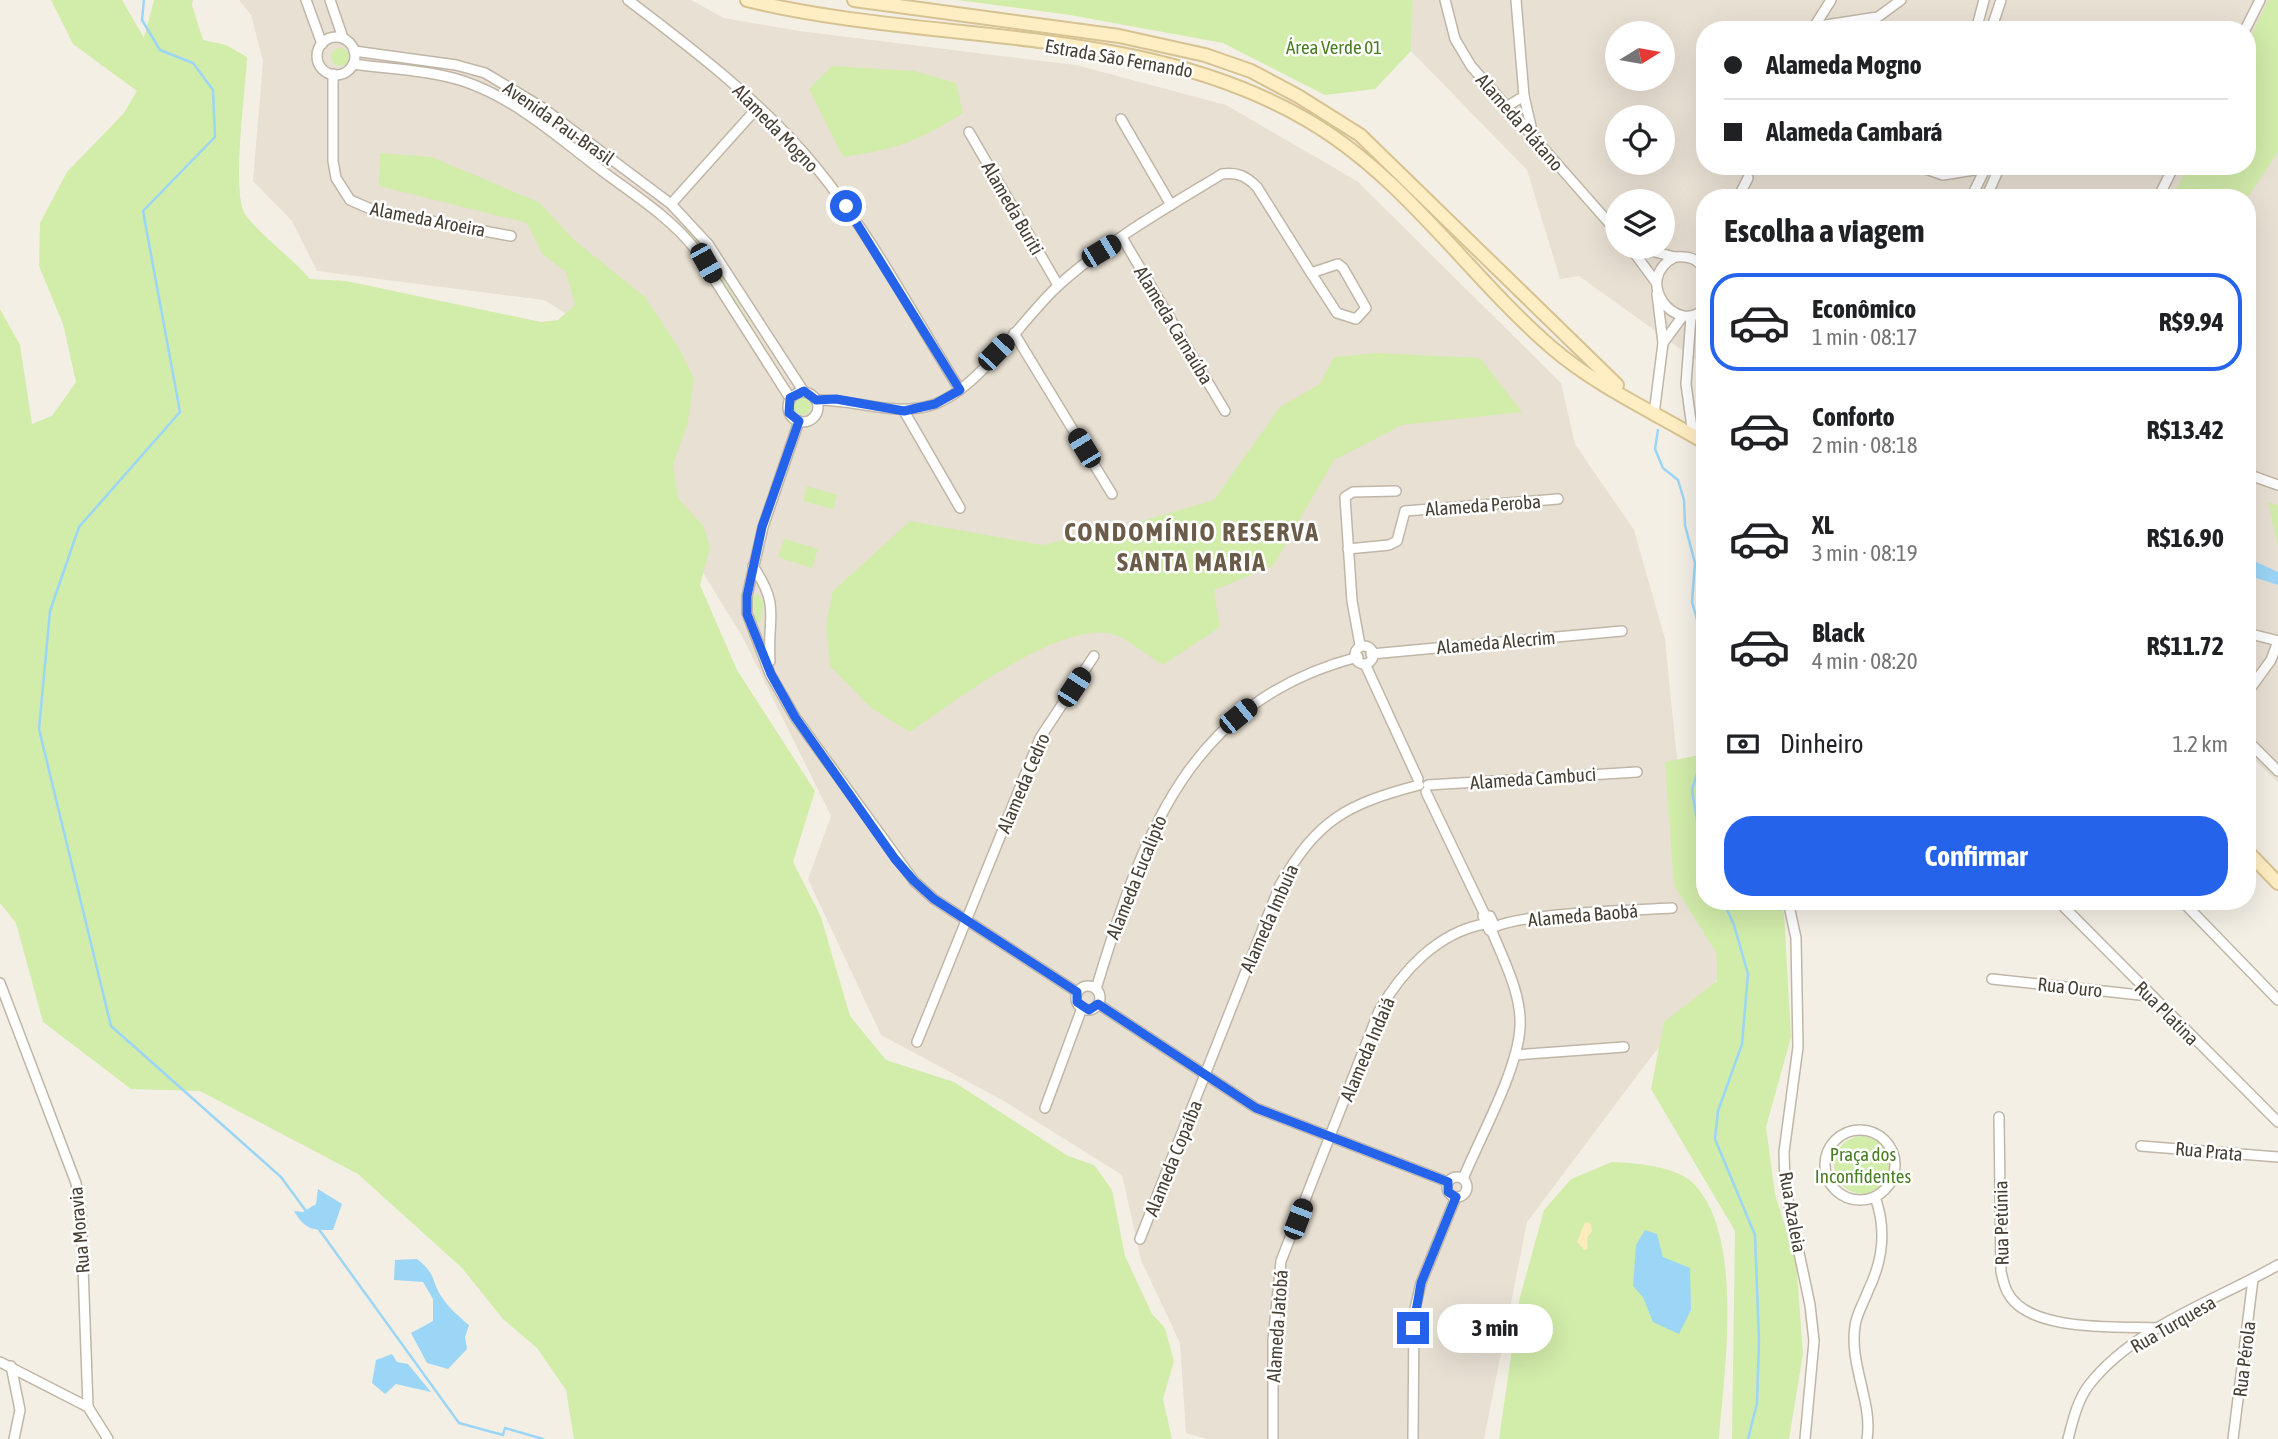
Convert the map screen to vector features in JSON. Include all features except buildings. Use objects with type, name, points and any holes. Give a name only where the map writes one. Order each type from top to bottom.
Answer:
[{"type":"main road","name":"Estrada São Fernando","points":[[747,0],[1178,65],[1256,94],[1307,120],[1381,174],[1551,347],[1629,399],[1696,437]]},
{"type":"main road","name":"Estrada São Fernando","points":[[854,0],[1155,44],[1205,55],[1251,72],[1298,96],[1360,135],[1486,260],[1601,367],[1629,399]]},
{"type":"main road","points":[[2256,860],[2278,883]]},
{"type":"street","points":[[306,0],[321,44]]},
{"type":"street","points":[[330,0],[343,38],[354,51],[353,64],[345,72],[333,74],[319,65],[317,53],[321,44],[332,37],[343,38]]},
{"type":"street","name":"Alameda Mogno","points":[[628,0],[707,60],[758,107],[814,165],[846,206],[960,390]]},
{"type":"street","name":"Alameda Plátano","points":[[1445,0],[1455,39],[1471,66],[1605,218]]},
{"type":"street","points":[[1516,0],[1524,96],[1533,137]]},
{"type":"street","points":[[1818,21],[1831,0]]},
{"type":"street","points":[[1857,21],[1878,18],[1901,0]]},
{"type":"street","points":[[1978,21],[1984,0]]},
{"type":"street","points":[[1994,21],[2001,0]]},
{"type":"street","points":[[2250,21],[2260,0]]},
{"type":"street","name":"Avenida Pau-Brasil","points":[[354,51],[456,65],[485,73],[543,108],[671,204],[708,244],[804,391],[816,400]]},
{"type":"street","name":"Avenida Pau-Brasil","points":[[353,64],[461,80],[487,90],[516,107],[683,233],[706,263],[790,398],[789,413],[799,421]]},
{"type":"street","name":"Alameda Aroeira","points":[[333,74],[333,161],[336,178],[350,200],[373,210],[511,236]]},
{"type":"street","points":[[1506,107],[1524,96]]},
{"type":"street","points":[[671,204],[758,107]]},
{"type":"street","points":[[1121,120],[1171,205]]},
{"type":"street","name":"Alameda Buriti","points":[[969,132],[1058,285]]},
{"type":"street","points":[[1077,992],[934,899],[914,881],[895,859],[795,717],[771,674],[745,606],[762,527],[799,421],[809,420],[816,414],[816,400],[836,399],[904,411],[935,404],[960,390],[1058,285],[1171,205],[1222,174],[1234,173],[1247,177],[1257,187],[1311,273],[1337,313],[1356,319],[1365,313],[1364,302],[1343,268],[1332,265],[1311,273]]},
{"type":"street","points":[[1742,189],[1748,178]]},
{"type":"street","name":"Avenida Pau-Brasil","points":[[639,198],[671,204]]},
{"type":"street","name":"Avenida Pau-Brasil","points":[[671,204],[683,233]]},
{"type":"street","name":"Alameda Carnaúba","points":[[1122,239],[1225,411]]},
{"type":"street","points":[[1675,257],[1696,261]]},
{"type":"street","points":[[1638,259],[1670,308],[1686,317]]},
{"type":"street","points":[[1654,414],[1663,343],[1656,285],[1659,270],[1673,259]]},
{"type":"street","points":[[1663,343],[1686,317],[1696,313]]},
{"type":"street","points":[[1686,317],[1686,384],[1692,435]]},
{"type":"street","points":[[1014,333],[1112,494]]},
{"type":"street","points":[[790,398],[804,391]]},
{"type":"street","points":[[904,411],[960,508]]},
{"type":"street","points":[[2256,477],[2278,485]]},
{"type":"street","points":[[1396,491],[1353,492],[1345,497],[1352,601],[1360,645],[1358,657],[1361,664],[1366,666],[1489,923],[1517,999],[1520,1026],[1515,1055],[1463,1179],[1466,1191],[1456,1197],[1421,1283],[1414,1313],[1413,1439]]},
{"type":"street","name":"Alameda Peroba","points":[[1348,549],[1390,545],[1397,541],[1405,511],[1558,499]]},
{"type":"street","points":[[753,566],[766,586],[773,607],[770,625],[771,674]]},
{"type":"street","points":[[750,587],[766,586]]},
{"type":"street","points":[[754,629],[770,625]]},
{"type":"street","name":"Alameda Alecrim","points":[[1371,654],[1622,631]]},
{"type":"street","points":[[2256,635],[2278,641],[2271,660],[2256,681]]},
{"type":"street","points":[[1360,645],[1369,648],[1371,654],[1372,660],[1366,666]]},
{"type":"street","name":"Alameda Cedro","points":[[916,1042],[1041,738],[1094,656]]},
{"type":"street","name":"Alameda Eucalipto","points":[[1096,989],[1115,926],[1154,827],[1169,798],[1206,747],[1249,707],[1299,678],[1329,665],[1358,657]]},
{"type":"street","points":[[2256,749],[2278,771]]},
{"type":"street","name":"Alameda Cambuci","points":[[1423,785],[1637,772]]},
{"type":"street","name":"Alameda Imbuia","points":[[1206,1077],[1280,885],[1300,850],[1345,810],[1366,800],[1423,785]]},
{"type":"street","name":"Alameda Baobá","points":[[1489,923],[1672,908]]},
{"type":"street","name":"Rua Azaleia","points":[[1790,910],[1797,938],[1798,1047],[1784,1152],[1785,1186],[1810,1306],[1814,1341],[1805,1439]]},
{"type":"street","name":"Rua Platina","points":[[2067,910],[2149,996],[2278,1122]]},
{"type":"street","points":[[2191,910],[2278,1000]]},
{"type":"street","name":"Alameda Indaiá","points":[[1331,1138],[1380,1011],[1394,985],[1436,946],[1464,929],[1489,923]]},
{"type":"street","name":"Rua Ouro","points":[[1992,979],[2149,996]]},
{"type":"street","name":"Rua Moravia","points":[[0,983],[76,1182],[80,1211],[88,1407]]},
{"type":"street","points":[[1084,986],[1096,989],[1100,995],[1098,1004],[1089,1010],[1082,1008],[1077,1002],[1077,992],[1084,986]]},
{"type":"street","points":[[1098,1004],[1256,1108],[1448,1182]]},
{"type":"street","points":[[1045,1108],[1082,1008]]},
{"type":"street","points":[[1515,1055],[1624,1047]]},
{"type":"street","name":"Alameda Copaíba","points":[[1140,1239],[1206,1077]]},
{"type":"street","name":"Rua Petúnia","points":[[1999,1117],[2001,1272],[2008,1294],[2021,1307],[2040,1318],[2074,1324],[2160,1328]]},
{"type":"street","points":[[1850,1132],[1873,1133],[1890,1147],[1894,1158],[1891,1181],[1875,1197],[1864,1200],[1842,1196],[1827,1178],[1826,1155],[1839,1137],[1850,1132]]},
{"type":"street","name":"Alameda Jatobá","points":[[1273,1439],[1273,1340],[1281,1261],[1331,1138]]},
{"type":"street","name":"Rua Prata","points":[[2141,1146],[2278,1157]]},
{"type":"street","points":[[1448,1182],[1456,1177],[1463,1179]]},
{"type":"street","points":[[1448,1182],[1448,1192],[1456,1197]]},
{"type":"street","points":[[1867,1439],[1866,1411],[1857,1378],[1854,1336],[1855,1324],[1876,1274],[1882,1246],[1884,1225],[1875,1197]]},
{"type":"street","name":"Rua Turquesa","points":[[2068,1439],[2075,1411],[2089,1385],[2120,1356],[2160,1328],[2278,1265]]},
{"type":"street","name":"Rua Pérola","points":[[2233,1439],[2253,1279]]},
{"type":"street","points":[[0,1362],[88,1407],[108,1439]]},
{"type":"street","points":[[11,1366],[20,1410],[14,1439]]},
{"type":"shaded area","name":"CONDOMÍNIO RESERVA SANTA MARIA","points":[[239,0],[691,0],[724,18],[799,31],[1076,65],[1226,105],[1357,181],[1561,383],[1575,444],[1634,530],[1665,639],[1689,880],[1696,896],[1696,910],[1702,910],[1728,967],[1651,1057],[1527,1222],[1484,1439],[1207,1439],[1186,1433],[1180,1343],[1141,1260],[1122,1175],[1002,1100],[881,1035],[808,879],[831,816],[742,636],[659,501],[642,360],[544,300],[317,271],[292,221],[253,181],[263,61],[251,15]]},
{"type":"shaded area","points":[[1413,0],[2278,0],[2278,782],[2256,761],[2256,189],[1696,189],[1696,360],[1579,276],[1560,279],[1527,170],[1411,51]]},
{"type":"green space","points":[[51,0],[122,0],[144,38],[154,0],[193,0],[192,5],[203,40],[226,45],[247,57],[239,163],[241,202],[251,221],[310,279],[346,281],[541,322],[558,320],[575,305],[566,272],[542,254],[527,223],[379,186],[380,153],[432,157],[540,203],[573,239],[645,297],[680,350],[694,379],[688,423],[673,464],[678,498],[704,527],[710,548],[700,585],[737,670],[815,791],[793,862],[821,917],[850,1016],[886,1060],[954,1082],[1068,1156],[1094,1165],[1112,1190],[1125,1256],[1152,1314],[1165,1328],[1174,1361],[1163,1399],[1172,1439],[574,1439],[566,1390],[537,1348],[503,1319],[462,1268],[358,1174],[200,1091],[131,1089],[43,1022],[16,923],[0,903],[0,309],[20,345],[32,424],[52,416],[76,382],[63,324],[39,266],[40,223],[67,172],[124,113],[137,91],[73,44]]},
{"type":"green space","name":"Área Verde 01","points":[[957,0],[1413,0],[1411,51],[1375,89],[1325,95],[1223,43],[1070,15]]},
{"type":"green space","points":[[2268,0],[2278,0],[2278,152],[2253,189],[2176,189],[2184,175],[2256,175],[2256,26]]},
{"type":"green space","points":[[340,48],[348,53],[349,57],[344,65],[340,66],[332,61],[331,57],[336,49]]},
{"type":"green space","points":[[832,66],[914,71],[956,83],[963,113],[906,143],[843,157],[809,89]]},
{"type":"green space","points":[[688,229],[709,256],[781,374],[777,376],[707,257],[686,231]]},
{"type":"green space","points":[[1377,353],[1480,358],[1522,412],[1402,425],[1334,460],[1273,566],[1214,590],[1220,627],[1163,665],[1118,636],[1096,633],[1070,638],[1011,665],[910,732],[871,708],[830,666],[826,625],[833,591],[910,521],[1042,545],[1118,528],[1214,500],[1280,407],[1320,384],[1334,357]]},
{"type":"green space","points":[[798,397],[806,397],[811,406],[809,413],[798,415],[793,410],[793,402]]},
{"type":"green space","points":[[807,486],[837,495],[833,509],[803,501]]},
{"type":"green space","points":[[2268,502],[2278,505],[2278,547]]},
{"type":"green space","points":[[784,539],[818,549],[812,568],[778,557]]},
{"type":"green space","points":[[757,593],[764,602],[760,623],[755,620],[753,597]]},
{"type":"green space","points":[[1696,756],[1696,910],[1784,912],[1791,1037],[1766,1127],[1775,1194],[1796,1261],[1803,1354],[1789,1439],[1732,1439],[1735,1231],[1651,1089],[1664,1022],[1717,981],[1717,954],[1674,885],[1665,762]]},
{"type":"green space","name":"Praça dos Inconfidentes","points":[[1857,1136],[1869,1136],[1884,1144],[1892,1159],[1892,1171],[1884,1186],[1869,1194],[1857,1194],[1842,1186],[1834,1171],[1834,1159],[1842,1144]]},
{"type":"green space","points":[[1612,1162],[1666,1169],[1686,1177],[1709,1206],[1720,1236],[1727,1305],[1727,1342],[1719,1439],[1499,1439],[1519,1301],[1544,1210],[1571,1179]]},
{"type":"sand","points":[[1585,1222],[1591,1224],[1592,1231],[1587,1238],[1588,1249],[1584,1250],[1577,1242]]},
{"type":"water","points":[[2256,562],[2278,572],[2278,585],[2256,578]]},
{"type":"water","points":[[318,1189],[342,1204],[333,1230],[310,1228],[294,1211],[303,1212],[316,1204]]},
{"type":"water","points":[[1645,1230],[1657,1234],[1663,1257],[1690,1268],[1691,1310],[1679,1334],[1653,1322],[1643,1297],[1633,1286],[1636,1245]]},
{"type":"water","points":[[417,1259],[430,1273],[447,1304],[469,1325],[465,1337],[467,1349],[448,1369],[427,1363],[411,1333],[433,1321],[433,1299],[423,1282],[394,1280],[395,1260]]},
{"type":"water","points":[[392,1354],[397,1362],[408,1364],[431,1392],[396,1384],[385,1394],[372,1383],[376,1360]]},
{"type":"waterway","points":[[144,0],[142,20],[160,50],[193,63],[213,90],[215,137],[143,211],[180,412],[79,527],[50,611],[39,729],[111,1026],[281,1177],[306,1211]]},
{"type":"waterway","points":[[1658,430],[1655,449],[1663,468],[1678,480],[1684,500],[1685,525],[1695,563],[1692,602],[1696,616]]},
{"type":"waterway","points":[[1696,777],[1692,790],[1696,814]]},
{"type":"waterway","points":[[1727,910],[1748,974],[1742,1044],[1718,1111],[1715,1139],[1755,1235],[1759,1340],[1757,1403],[1748,1439]]},
{"type":"waterway","points":[[318,1228],[459,1423],[503,1435],[505,1428],[543,1439]]},
{"type":"district","name":"CONDOMÍNIO RESERVA SANTA MARIA","points":[[1192,547]]},
{"type":"route","points":[[846,206],[960,390],[935,404],[904,411],[836,399],[816,400],[804,391],[790,398],[789,413],[799,421],[762,527],[745,606],[780,692],[895,859],[914,881],[934,899],[1077,992],[1077,1002],[1082,1008],[1089,1010],[1098,1004],[1256,1108],[1448,1182],[1448,1192],[1456,1197],[1421,1283],[1413,1328]]}]
